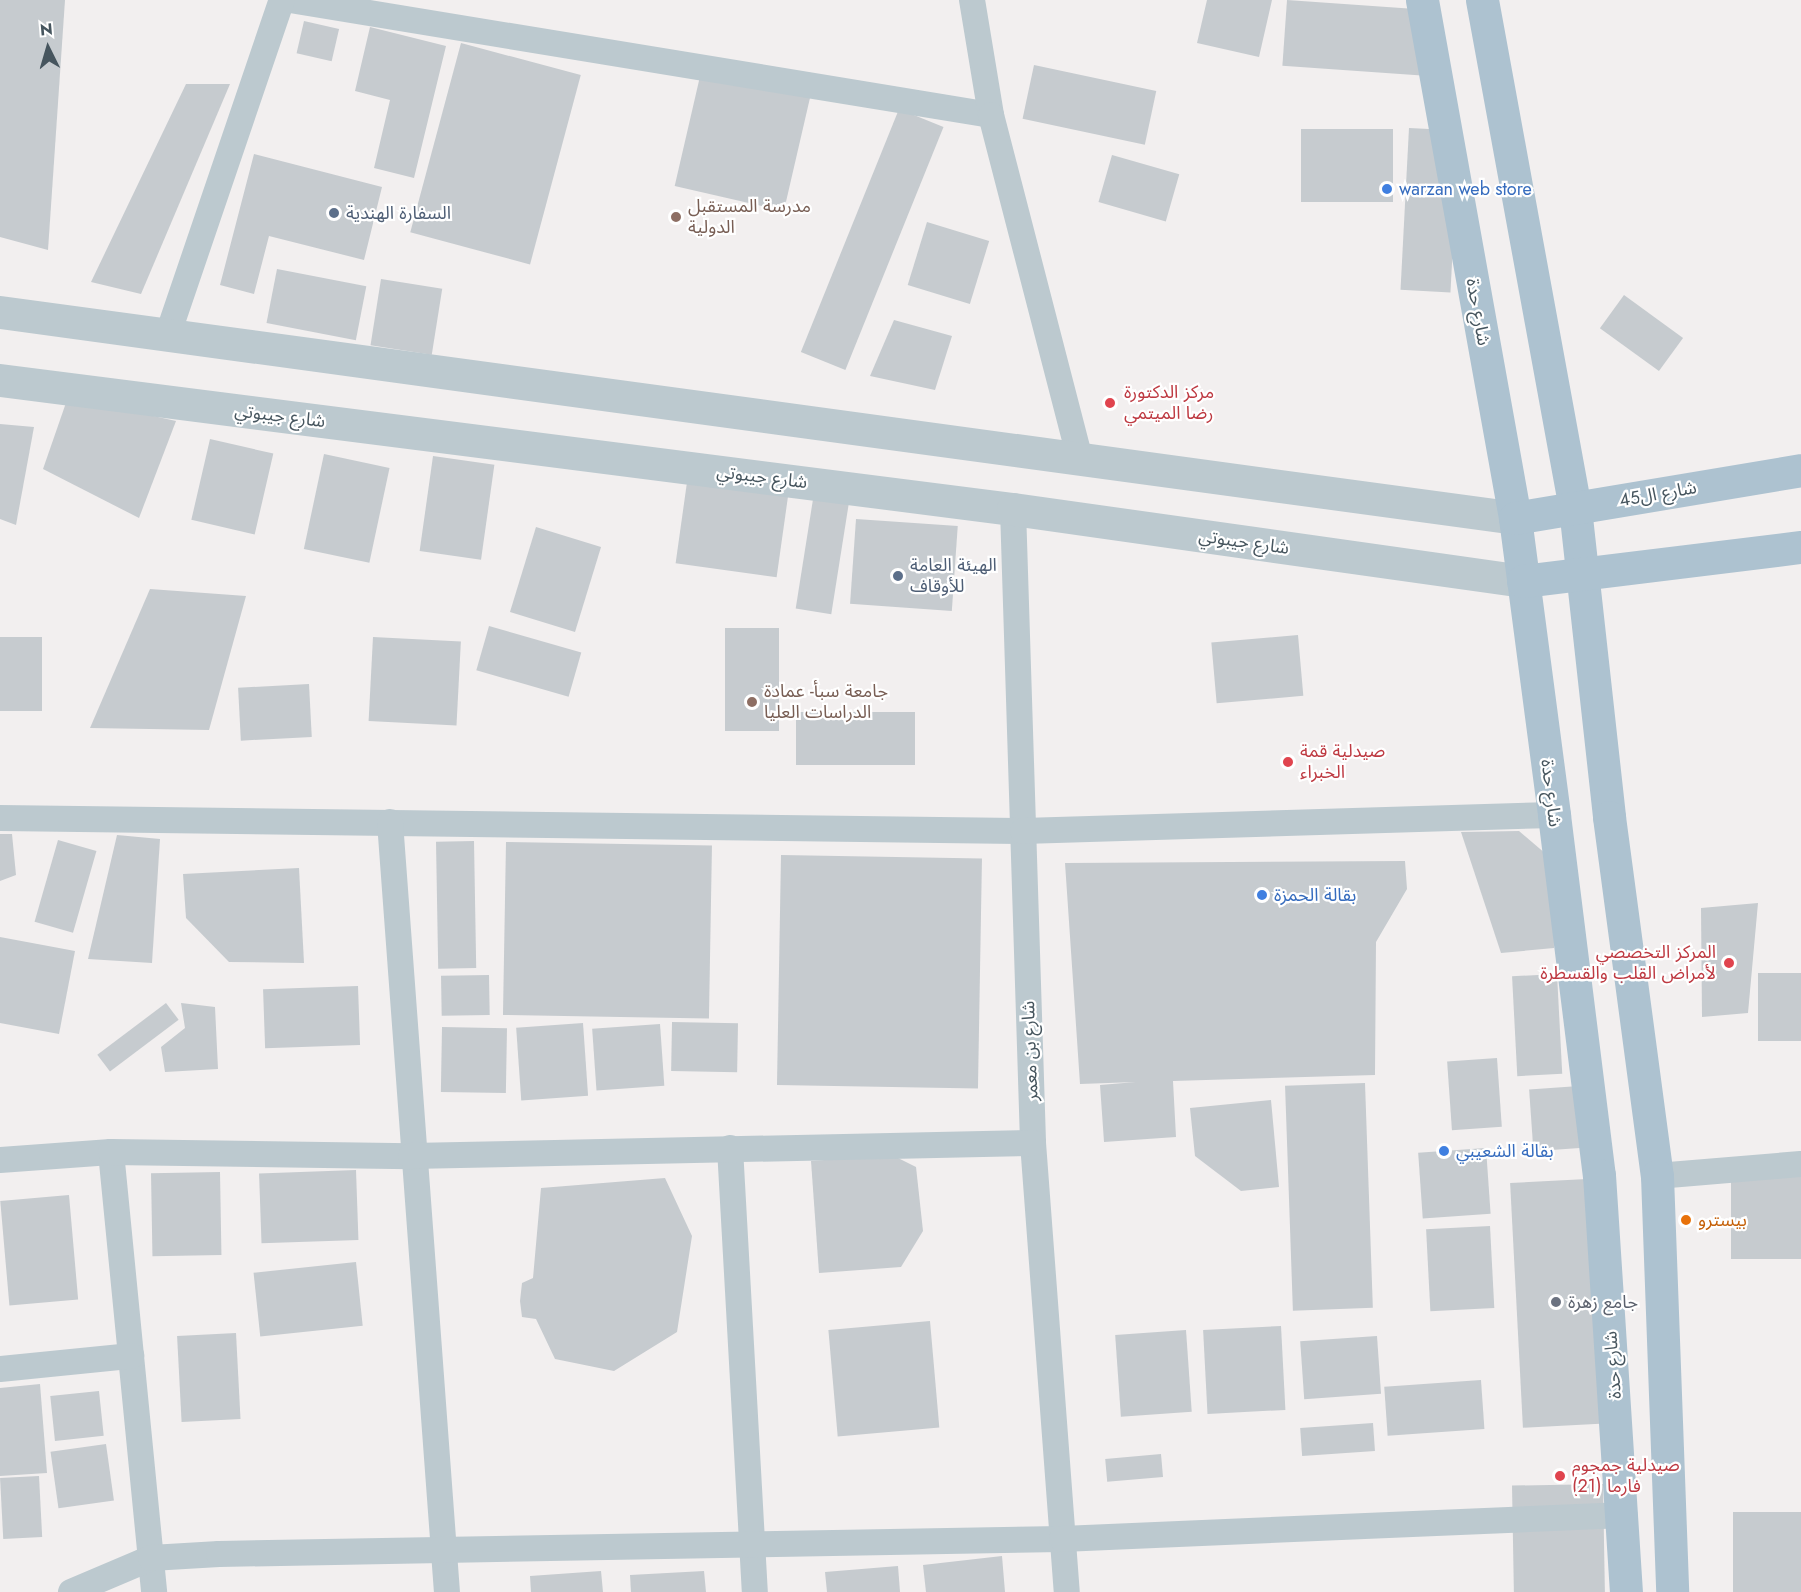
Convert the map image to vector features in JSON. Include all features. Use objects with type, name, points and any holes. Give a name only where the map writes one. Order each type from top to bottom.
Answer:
[{"type":"main road","name":"شارع حدة","points":[[1422,0],[1515,518],[1554,815],[1599,1175],[1623,1515],[1626,1592]]},
{"type":"main road","points":[[1482,0],[1575,508],[1584,573],[1608,818],[1657,1176],[1672,1592]]},
{"type":"main road","name":"شارع ال45","points":[[1515,518],[1801,470]]},
{"type":"main road","points":[[1523,582],[1801,547]]},
{"type":"street","points":[[167,337],[282,0]]},
{"type":"street","points":[[290,0],[991,115]]},
{"type":"street","points":[[972,0],[991,115],[1080,462]]},
{"type":"street","points":[[0,312],[1080,462],[1515,518]]},
{"type":"street","name":"شارع جيبوتي","points":[[0,380],[1012,509],[1523,582]]},
{"type":"street","name":"شارع بن معمر","points":[[1012,509],[1033,1143],[1067,1592]]},
{"type":"street","points":[[0,818],[1023,831],[1554,815]]},
{"type":"street","points":[[390,822],[411,1156],[447,1592]]},
{"type":"street","points":[[0,1160],[111,1152],[411,1156],[1033,1143]]},
{"type":"street","points":[[730,1148],[755,1592]]},
{"type":"street","points":[[111,1152],[154,1592]]},
{"type":"street","points":[[1657,1176],[1801,1164]]},
{"type":"street","points":[[0,1370],[131,1356]]},
{"type":"street","points":[[71,1592],[151,1558],[1062,1539],[1623,1515]]},
{"type":"building","points":[[0,0],[65,0],[48,250],[0,237]]},
{"type":"building","points":[[1207,0],[1272,0],[1259,57],[1197,43]]},
{"type":"building","points":[[1287,0],[1430,10],[1425,76],[1282,66]]},
{"type":"building","points":[[304,21],[339,29],[332,61],[297,53]]},
{"type":"building","points":[[370,27],[446,46],[414,178],[374,168],[390,100],[355,91]]},
{"type":"building","points":[[461,43],[581,75],[530,264],[410,232]]},
{"type":"building","points":[[1034,65],[1156,91],[1145,145],[1023,119]]},
{"type":"building","points":[[701,72],[810,97],[784,211],[675,186]]},
{"type":"building","points":[[186,84],[230,84],[141,294],[91,282]]},
{"type":"building","points":[[899,109],[944,127],[845,370],[801,352]]},
{"type":"building","points":[[1409,128],[1459,131],[1450,292],[1401,290]]},
{"type":"building","points":[[1301,129],[1393,129],[1393,202],[1301,202]]},
{"type":"building","points":[[254,154],[382,187],[364,260],[269,236],[254,294],[220,285]]},
{"type":"building","points":[[1112,155],[1179,174],[1166,221],[1098,202]]},
{"type":"building","points":[[927,222],[989,241],[970,304],[908,285]]},
{"type":"building","points":[[277,269],[366,286],[356,340],[267,323]]},
{"type":"building","points":[[381,279],[442,289],[432,355],[371,345]]},
{"type":"building","points":[[1624,295],[1683,338],[1659,371],[1600,328]]},
{"type":"building","points":[[894,320],[952,336],[935,390],[870,376]]},
{"type":"building","points":[[68,397],[176,421],[139,518],[43,469]]},
{"type":"building","points":[[0,424],[34,427],[16,525],[0,519]]},
{"type":"building","points":[[210,439],[273,454],[255,534],[191,520]]},
{"type":"building","points":[[324,454],[390,468],[369,563],[304,549]]},
{"type":"building","points":[[433,456],[494,465],[481,560],[420,551]]},
{"type":"building","points":[[688,475],[789,489],[777,577],[676,563]]},
{"type":"building","points":[[814,493],[850,499],[831,614],[796,609]]},
{"type":"building","points":[[856,519],[958,526],[952,611],[850,604]]},
{"type":"building","points":[[536,527],[601,547],[575,632],[510,612]]},
{"type":"building","points":[[150,589],[246,596],[209,730],[90,728]]},
{"type":"building","points":[[489,626],[581,652],[569,697],[476,670]]},
{"type":"building","points":[[725,628],[779,628],[779,731],[725,731]]},
{"type":"building","points":[[1298,635],[1303,696],[1217,703],[1211,643]]},
{"type":"building","points":[[0,637],[42,637],[42,711],[0,711]]},
{"type":"building","points":[[373,637],[461,642],[456,725],[369,721]]},
{"type":"building","points":[[309,684],[312,737],[241,741],[238,688]]},
{"type":"building","points":[[796,712],[915,712],[915,765],[796,765]]},
{"type":"building","points":[[1519,831],[1553,860],[1554,948],[1501,953],[1461,832]]},
{"type":"building","points":[[0,834],[12,834],[16,875],[0,881]]},
{"type":"building","points":[[117,835],[160,839],[152,963],[88,959]]},
{"type":"building","points":[[58,840],[96,851],[73,933],[35,922]]},
{"type":"building","points":[[474,841],[476,968],[438,969],[436,842]]},
{"type":"building","points":[[506,842],[712,846],[709,1019],[503,1015]]},
{"type":"building","points":[[781,855],[982,859],[978,1088],[777,1085]]},
{"type":"building","points":[[1405,861],[1407,889],[1376,942],[1375,1075],[1173,1081],[1176,1137],[1104,1142],[1100,1085],[1136,1082],[1080,1084],[1065,863]]},
{"type":"building","points":[[299,868],[304,963],[229,962],[186,918],[183,874]]},
{"type":"building","points":[[1758,903],[1748,1013],[1702,1017],[1701,908]]},
{"type":"building","points":[[0,937],[75,951],[59,1034],[0,1023]]},
{"type":"building","points":[[1758,973],[1801,973],[1801,1041],[1758,1041]]},
{"type":"building","points":[[1557,974],[1562,1074],[1517,1076],[1512,976]]},
{"type":"building","points":[[489,975],[490,1015],[442,1016],[441,976]]},
{"type":"building","points":[[358,986],[360,1045],[265,1048],[263,989]]},
{"type":"building","points":[[166,1003],[179,1020],[110,1072],[97,1055]]},
{"type":"building","points":[[181,1003],[215,1007],[218,1069],[165,1072],[161,1047],[185,1028]]},
{"type":"building","points":[[672,1022],[738,1023],[737,1072],[671,1071]]},
{"type":"building","points":[[583,1023],[588,1096],[521,1100],[516,1028]]},
{"type":"building","points":[[660,1024],[664,1086],[596,1091],[592,1029]]},
{"type":"building","points":[[442,1027],[507,1028],[506,1093],[441,1092]]},
{"type":"building","points":[[1497,1058],[1502,1127],[1452,1130],[1447,1061]]},
{"type":"building","points":[[1365,1083],[1373,1308],[1293,1311],[1285,1086]]},
{"type":"building","points":[[1579,1086],[1583,1148],[1533,1151],[1529,1089]]},
{"type":"building","points":[[1271,1100],[1279,1187],[1241,1191],[1195,1156],[1190,1108]]},
{"type":"building","points":[[1486,1148],[1491,1214],[1423,1219],[1418,1153]]},
{"type":"building","points":[[892,1155],[916,1167],[923,1231],[901,1267],[819,1273],[811,1161]]},
{"type":"building","points":[[356,1170],[358,1240],[262,1243],[259,1173]]},
{"type":"building","points":[[220,1172],[221,1255],[152,1256],[151,1173]]},
{"type":"building","points":[[1731,1177],[1801,1177],[1801,1259],[1731,1259]]},
{"type":"building","points":[[665,1178],[692,1236],[677,1332],[614,1371],[555,1359],[536,1319],[522,1317],[520,1301],[522,1283],[533,1278],[541,1188]]},
{"type":"building","points":[[1587,1179],[1600,1424],[1523,1428],[1510,1183]]},
{"type":"building","points":[[69,1195],[78,1300],[9,1306],[0,1201]]},
{"type":"building","points":[[1490,1226],[1494,1308],[1430,1311],[1426,1229]]},
{"type":"building","points":[[356,1262],[363,1326],[260,1336],[254,1273]]},
{"type":"building","points":[[930,1321],[939,1428],[838,1436],[828,1330]]},
{"type":"building","points":[[1281,1326],[1285,1410],[1208,1414],[1203,1330]]},
{"type":"building","points":[[1186,1330],[1192,1412],[1121,1417],[1115,1335]]},
{"type":"building","points":[[236,1333],[241,1419],[182,1422],[177,1336]]},
{"type":"building","points":[[1377,1336],[1381,1394],[1304,1399],[1300,1341]]},
{"type":"building","points":[[1481,1380],[1484,1429],[1388,1436],[1384,1387]]},
{"type":"building","points":[[40,1384],[47,1473],[0,1476],[0,1388]]},
{"type":"building","points":[[99,1391],[104,1436],[55,1441],[50,1396]]},
{"type":"building","points":[[1373,1423],[1375,1451],[1302,1456],[1300,1428]]},
{"type":"building","points":[[106,1444],[114,1500],[58,1508],[51,1452]]},
{"type":"building","points":[[1161,1454],[1163,1477],[1107,1482],[1105,1459]]},
{"type":"building","points":[[39,1476],[42,1537],[3,1539],[0,1478]]},
{"type":"building","points":[[1603,1484],[1605,1592],[1514,1592],[1512,1486]]},
{"type":"building","points":[[1733,1512],[1801,1512],[1801,1592],[1733,1592]]},
{"type":"building","points":[[1002,1556],[1005,1592],[926,1592],[923,1565]]},
{"type":"building","points":[[898,1566],[900,1592],[827,1592],[825,1572]]},
{"type":"building","points":[[601,1571],[603,1592],[531,1592],[530,1576]]},
{"type":"building","points":[[704,1571],[706,1592],[631,1592],[630,1575]]},
{"type":"place","name":"warzan web store","points":[[1387,189]]},
{"type":"place","name":"السفارة الهندية","points":[[334,213]]},
{"type":"place","name":"مدرسة المستقبل الدولية","points":[[676,217]]},
{"type":"place","name":"مركز الدكتورة رضا الميتمي","points":[[1110,403]]},
{"type":"place","name":"الهيئة العامة للأوقاف","points":[[898,576]]},
{"type":"place","name":"جامعة سبأ- عمادة الدراسات العليا","points":[[752,702]]},
{"type":"place","name":"صيدلية قمة الخبراء","points":[[1288,762]]},
{"type":"place","name":"بقالة الحمزة","points":[[1262,895]]},
{"type":"place","name":"المركز التخصصي لأمراض القلب والقسطرة","points":[[1729,963]]},
{"type":"place","name":"بقالة الشعيبي","points":[[1444,1151]]},
{"type":"place","name":"بيسترو","points":[[1686,1220]]},
{"type":"place","name":"جامع زهرة","points":[[1556,1302]]},
{"type":"place","name":"صيدلية جمجوم فارما (21)","points":[[1560,1476]]}]
